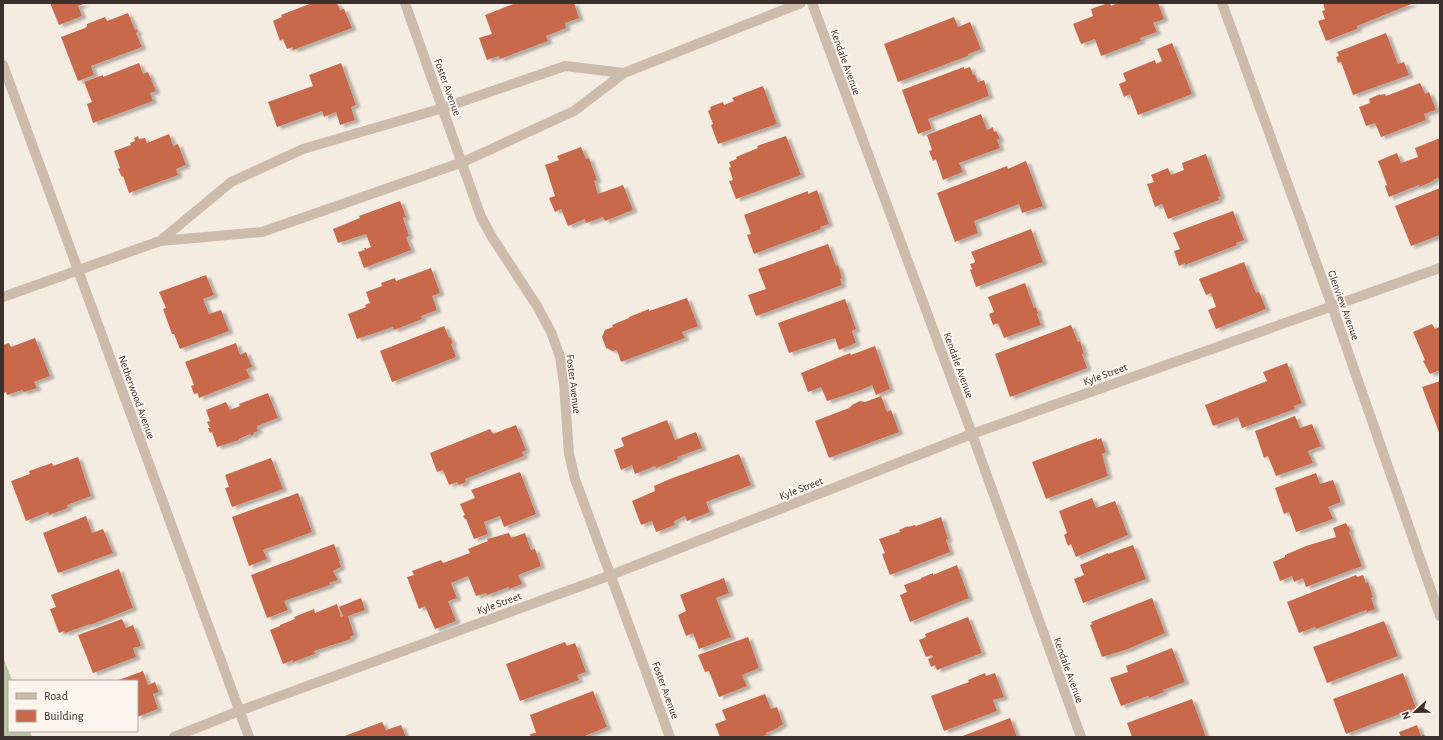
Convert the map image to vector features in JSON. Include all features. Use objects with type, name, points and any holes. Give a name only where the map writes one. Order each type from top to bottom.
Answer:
[{"type":"street","name":"Foster Avenue","points":[[405,3],[481,217],[492,237],[537,306],[551,332],[560,357],[564,384],[569,454],[575,479],[670,737]]},
{"type":"street","points":[[3,297],[160,241],[262,232],[462,162],[574,111],[624,73],[801,3]]},
{"type":"street","name":"Kendale Avenue","points":[[812,3],[972,434],[1081,737]]},
{"type":"street","name":"Glenview Avenue","points":[[1222,3],[1332,306],[1440,616]]},
{"type":"street","name":"Netherwood Avenue","points":[[3,65],[77,271],[249,737]]},
{"type":"street","points":[[160,241],[231,182],[303,149],[443,108],[565,66],[624,73]]},
{"type":"street","name":"Kyle Street","points":[[174,737],[240,711],[611,575],[972,434],[1440,268]]},
{"type":"green space","points":[[3,656],[12,680],[8,680],[8,732],[30,732],[32,737],[3,737]]},
{"type":"building","points":[[50,3],[86,3],[78,6],[82,16],[59,25]]},
{"type":"building","points":[[312,3],[337,3],[340,10],[344,9],[352,28],[293,50],[293,47],[287,49],[283,39],[280,41],[273,21],[282,17],[281,15]]},
{"type":"building","points":[[516,3],[574,3],[579,18],[565,23],[566,28],[546,36],[548,41],[500,59],[499,56],[487,60],[479,38],[492,34],[485,15]]},
{"type":"building","points":[[1110,3],[1111,6],[1118,3],[1158,3],[1164,19],[1153,23],[1157,32],[1140,38],[1141,41],[1101,56],[1095,39],[1081,44],[1073,24],[1093,16],[1091,9]]},
{"type":"building","points":[[1323,3],[1414,3],[1357,26],[1357,29],[1326,41],[1318,21],[1325,19],[1322,11],[1325,10]]},
{"type":"building","points":[[128,13],[135,30],[137,29],[138,32],[136,33],[142,47],[91,66],[94,75],[78,81],[61,37],[85,28],[87,24],[105,17],[107,21]]},
{"type":"building","points":[[954,17],[958,27],[970,22],[981,49],[968,54],[968,56],[898,82],[884,44]]},
{"type":"building","points":[[1386,33],[1398,64],[1404,62],[1409,75],[1353,95],[1341,62],[1338,63],[1336,57],[1339,56],[1337,52]]},
{"type":"building","points":[[1172,43],[1192,94],[1138,115],[1130,94],[1124,97],[1119,84],[1126,81],[1123,73],[1155,60],[1156,64],[1162,61],[1157,49]]},
{"type":"building","points":[[139,63],[143,74],[148,72],[156,91],[150,93],[153,101],[93,123],[87,104],[92,102],[84,82],[103,75],[103,77]]},
{"type":"building","points":[[341,63],[356,105],[351,107],[355,120],[340,125],[336,112],[324,117],[322,111],[277,127],[268,102],[313,86],[309,75]]},
{"type":"building","points":[[964,67],[964,69],[970,67],[978,82],[984,80],[989,96],[928,119],[932,129],[918,134],[902,90]]},
{"type":"building","points":[[1420,83],[1425,94],[1429,92],[1436,110],[1424,114],[1426,120],[1381,137],[1375,123],[1366,126],[1359,107],[1370,103],[1369,99],[1380,94],[1385,94],[1386,96]]},
{"type":"building","points":[[763,86],[777,124],[718,144],[711,125],[713,124],[708,111],[711,109],[710,107],[723,102],[724,105],[734,101],[732,98]]},
{"type":"building","points":[[981,114],[987,130],[993,127],[994,132],[996,131],[1000,139],[997,140],[1000,148],[959,163],[963,172],[943,180],[936,159],[933,161],[929,151],[932,150],[927,135]]},
{"type":"building","points":[[169,134],[173,146],[178,144],[186,165],[176,169],[178,175],[129,193],[123,176],[122,177],[118,169],[120,168],[114,151],[131,145],[130,143],[135,141],[134,138],[138,136],[139,139],[145,138],[147,143]]},
{"type":"building","points":[[786,136],[801,175],[736,199],[729,181],[733,180],[729,168],[731,167],[729,162],[737,159],[736,157],[758,148],[757,146]]},
{"type":"building","points":[[1440,138],[1440,177],[1419,187],[1419,185],[1389,197],[1385,186],[1387,185],[1378,161],[1397,153],[1401,163],[1418,157],[1415,148]]},
{"type":"building","points":[[581,147],[586,159],[589,158],[597,180],[594,181],[598,194],[623,185],[633,210],[605,221],[603,217],[586,223],[585,219],[568,226],[561,209],[555,212],[549,198],[555,196],[545,165],[559,160],[557,156]]},
{"type":"building","points":[[1206,154],[1221,196],[1218,197],[1219,200],[1168,219],[1162,204],[1155,207],[1147,184],[1154,182],[1151,175],[1168,168],[1171,175],[1184,170],[1182,163]]},
{"type":"building","points":[[1026,161],[1043,206],[1022,213],[1019,204],[974,221],[978,233],[955,242],[937,193],[1007,166],[1008,169]]},
{"type":"building","points":[[1440,188],[1440,235],[1411,246],[1395,206]]},
{"type":"building","points":[[817,190],[829,224],[820,227],[821,229],[754,254],[747,235],[751,234],[744,215],[808,191],[808,194]]},
{"type":"building","points":[[400,201],[406,217],[403,218],[409,236],[406,237],[411,250],[364,268],[358,252],[365,250],[364,248],[366,249],[371,247],[366,234],[338,243],[333,229],[360,218],[359,216]]},
{"type":"building","points":[[1233,211],[1244,240],[1236,243],[1237,245],[1179,266],[1174,251],[1180,249],[1173,233]]},
{"type":"building","points":[[1031,229],[1043,262],[976,287],[970,270],[972,269],[970,264],[974,263],[975,261],[971,252]]},
{"type":"building","points":[[828,244],[836,266],[838,265],[842,278],[840,279],[842,285],[756,316],[748,295],[766,289],[758,269]]},
{"type":"building","points":[[1244,262],[1256,293],[1259,292],[1266,309],[1216,329],[1208,310],[1216,307],[1211,293],[1206,295],[1199,279]]},
{"type":"building","points":[[431,268],[440,293],[432,296],[437,310],[421,316],[422,319],[394,330],[393,327],[357,339],[348,314],[366,307],[365,305],[370,303],[366,292],[382,286],[381,283],[395,278],[396,281]]},
{"type":"building","points":[[206,275],[214,295],[203,299],[209,314],[221,310],[229,331],[180,349],[174,334],[172,334],[163,309],[166,308],[159,292]]},
{"type":"building","points":[[1025,283],[1034,308],[1036,307],[1041,325],[1004,338],[998,323],[993,325],[989,314],[994,312],[988,297]]},
{"type":"building","points":[[687,298],[698,326],[682,332],[685,338],[621,362],[617,350],[613,351],[606,348],[602,337],[605,330],[613,327],[612,325],[649,309],[649,311]]},
{"type":"building","points":[[845,299],[856,329],[852,331],[856,343],[839,350],[835,338],[789,353],[778,323]]},
{"type":"building","points":[[1432,324],[1435,329],[1440,327],[1440,370],[1430,374],[1423,361],[1425,360],[1413,332]]},
{"type":"building","points":[[1071,325],[1078,342],[1080,341],[1084,354],[1082,354],[1087,368],[1010,397],[995,354]]},
{"type":"building","points":[[444,326],[453,343],[451,344],[456,357],[392,382],[380,351]]},
{"type":"building","points":[[35,338],[50,376],[34,382],[37,388],[24,392],[22,390],[7,395],[6,392],[3,393],[3,345],[9,343],[11,347]]},
{"type":"building","points":[[236,343],[240,355],[246,352],[252,367],[246,369],[250,378],[199,398],[198,393],[194,394],[191,386],[194,385],[185,362]]},
{"type":"building","points":[[875,346],[890,389],[876,395],[872,385],[827,401],[821,387],[808,392],[801,373],[850,353],[851,355]]},
{"type":"building","points":[[1287,363],[1302,403],[1294,406],[1295,409],[1242,428],[1238,417],[1213,426],[1205,405],[1267,381],[1263,372]]},
{"type":"building","points":[[1440,381],[1440,435],[1422,387]]},
{"type":"building","points":[[268,393],[278,418],[257,426],[258,431],[253,433],[254,434],[251,436],[250,434],[239,440],[217,447],[212,432],[210,433],[208,428],[210,428],[207,422],[210,421],[206,410],[226,402],[230,410],[240,406],[239,404]]},
{"type":"building","points":[[881,396],[887,412],[891,410],[899,432],[829,458],[815,421],[849,408],[860,401],[865,402]]},
{"type":"building","points":[[1295,416],[1300,428],[1312,424],[1321,446],[1308,451],[1313,463],[1276,476],[1268,456],[1264,458],[1255,431]]},
{"type":"building","points":[[667,420],[675,440],[696,432],[702,448],[677,457],[678,459],[656,468],[655,466],[635,474],[632,465],[621,470],[614,450],[624,446],[621,438]]},
{"type":"building","points":[[516,425],[526,450],[522,452],[524,456],[465,479],[466,482],[459,485],[457,482],[449,485],[443,470],[437,472],[430,453],[490,429],[493,434]]},
{"type":"building","points":[[1097,438],[1097,440],[1101,438],[1106,452],[1102,454],[1108,476],[1046,499],[1032,462]]},
{"type":"building","points":[[739,454],[751,485],[706,502],[710,512],[687,521],[685,516],[674,521],[675,525],[656,532],[652,521],[641,525],[632,501],[655,491],[654,486]]},
{"type":"building","points":[[78,457],[91,496],[67,505],[68,508],[49,515],[48,512],[26,521],[11,481],[30,474],[29,471],[52,463],[53,466]]},
{"type":"building","points":[[271,458],[283,489],[232,507],[225,488],[229,487],[225,475]]},
{"type":"building","points":[[520,472],[536,514],[504,527],[500,516],[484,522],[488,534],[474,539],[466,519],[463,516],[465,515],[460,504],[475,498],[471,490]]},
{"type":"building","points":[[1316,473],[1320,484],[1333,480],[1341,502],[1328,507],[1333,519],[1296,532],[1289,512],[1284,514],[1275,488]]},
{"type":"building","points":[[298,493],[312,532],[263,550],[267,559],[249,566],[232,517]]},
{"type":"building","points":[[1092,498],[1096,508],[1115,501],[1128,535],[1076,557],[1071,544],[1068,546],[1064,535],[1067,533],[1059,511]]},
{"type":"building","points":[[86,516],[92,533],[103,529],[113,553],[58,573],[43,533]]},
{"type":"building","points":[[941,517],[948,539],[946,540],[950,552],[890,575],[882,554],[885,553],[879,539],[900,532],[899,530],[908,526],[916,526]]},
{"type":"building","points":[[1346,523],[1348,527],[1349,526],[1349,532],[1362,566],[1306,587],[1303,578],[1294,582],[1292,576],[1280,581],[1273,562],[1306,546],[1336,537],[1333,528]]},
{"type":"building","points":[[509,533],[511,538],[525,533],[531,550],[535,549],[541,566],[518,575],[522,584],[487,595],[486,593],[476,596],[468,576],[451,583],[457,598],[448,601],[456,621],[435,629],[425,606],[419,609],[407,577],[414,575],[412,571],[441,560],[443,563],[470,553],[468,549],[488,541],[487,539]]},
{"type":"building","points":[[334,544],[341,567],[333,571],[338,580],[329,583],[330,585],[284,601],[288,610],[267,618],[251,575]]},
{"type":"building","points":[[1133,545],[1146,579],[1083,603],[1074,579],[1084,575],[1080,565],[1108,553]]},
{"type":"building","points":[[957,565],[969,598],[910,622],[900,595],[907,592],[904,585]]},
{"type":"building","points":[[119,569],[133,608],[90,625],[65,633],[64,631],[59,633],[50,609],[56,607],[51,595]]},
{"type":"building","points":[[1356,575],[1357,577],[1363,575],[1366,583],[1368,582],[1375,609],[1367,612],[1366,610],[1316,629],[1315,627],[1299,633],[1287,602]]},
{"type":"building","points":[[724,578],[729,593],[716,598],[731,637],[699,649],[693,633],[686,636],[678,615],[686,611],[680,595]]},
{"type":"building","points":[[361,598],[365,610],[348,616],[354,635],[350,637],[351,639],[314,651],[315,654],[283,664],[270,630],[295,619],[294,617],[314,609],[315,613],[337,604],[341,617],[343,616],[339,607]]},
{"type":"building","points":[[1152,598],[1165,633],[1128,649],[1102,657],[1090,625],[1092,624],[1091,622]]},
{"type":"building","points":[[968,617],[982,653],[937,670],[935,665],[931,667],[928,659],[933,657],[932,655],[926,657],[919,640],[926,637],[925,634]]},
{"type":"building","points":[[122,619],[126,628],[133,625],[141,646],[133,648],[136,657],[93,673],[78,635]]},
{"type":"building","points":[[1384,621],[1398,656],[1327,683],[1313,647]]},
{"type":"building","points":[[748,637],[759,668],[742,675],[747,686],[719,697],[709,671],[705,672],[698,655]]},
{"type":"building","points":[[565,642],[567,646],[575,643],[586,672],[577,675],[579,680],[520,701],[506,664]]},
{"type":"building","points":[[1172,648],[1185,682],[1163,690],[1164,692],[1149,698],[1148,696],[1121,706],[1110,678],[1128,672],[1126,666]]},
{"type":"building","points":[[143,671],[148,685],[155,682],[159,692],[153,694],[158,709],[138,717],[138,680],[119,680]]},
{"type":"building","points":[[985,673],[986,676],[995,673],[1004,697],[993,700],[997,711],[944,731],[931,696],[969,682],[968,680]]},
{"type":"building","points":[[1403,673],[1416,708],[1346,734],[1333,699]]},
{"type":"building","points":[[593,691],[607,727],[582,737],[531,737],[530,734],[536,733],[530,715]]},
{"type":"building","points":[[765,694],[771,709],[777,707],[783,724],[766,733],[767,735],[760,737],[720,737],[715,724],[726,720],[722,710]]},
{"type":"building","points":[[1192,699],[1206,737],[1132,737],[1127,723]]},
{"type":"building","points":[[1010,718],[1017,737],[960,737]]},
{"type":"building","points":[[382,722],[386,730],[401,725],[406,737],[342,737]]},
{"type":"building","points":[[1417,725],[1421,736],[1424,734],[1425,737],[1401,737],[1399,732]]}]
